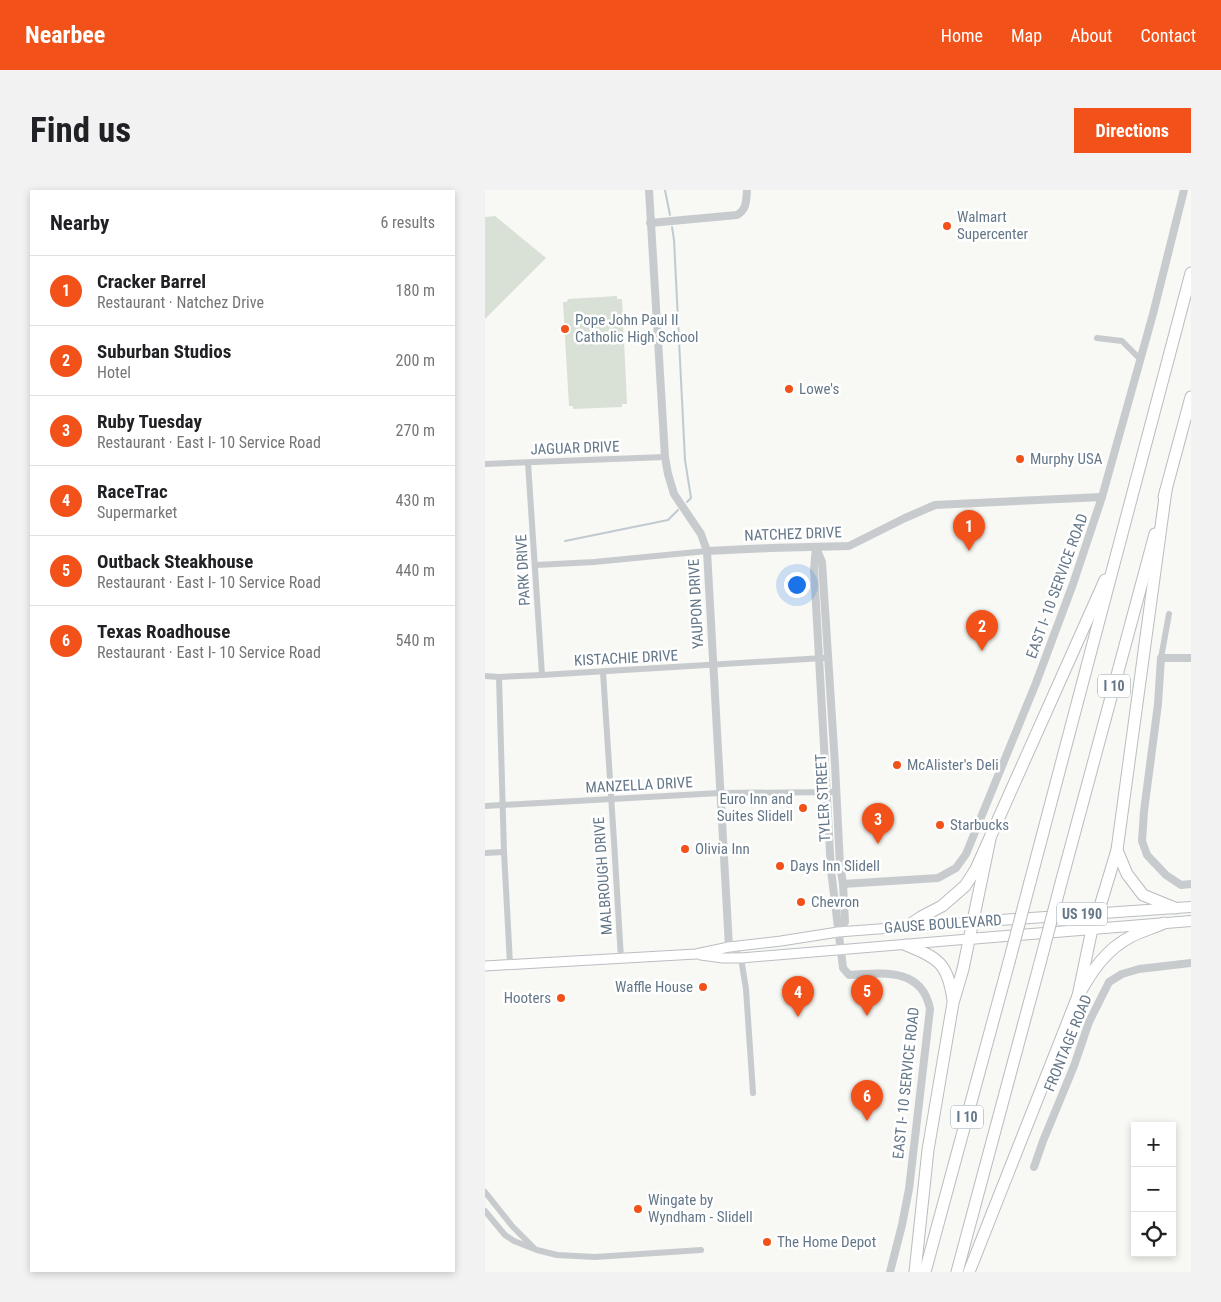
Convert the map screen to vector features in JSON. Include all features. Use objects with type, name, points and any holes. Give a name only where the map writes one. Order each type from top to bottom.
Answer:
[{"type":"highway","name":"I 10","points":[[925,1272],[1191,273]]},
{"type":"highway","name":"I 10","points":[[957,1272],[1191,397]]},
{"type":"highway","points":[[1078,996],[1092,929],[1099,913],[1117,850],[1166,490]]},
{"type":"highway","points":[[908,926],[921,916],[942,906],[965,886],[976,868],[1117,554]]},
{"type":"highway","points":[[915,1272],[928,1150],[953,1003],[963,969],[990,839]]},
{"type":"highway","points":[[1117,850],[1127,874],[1143,895],[1175,908]]},
{"type":"highway","points":[[969,1272],[1078,996],[1091,973],[1110,951],[1131,937],[1164,923]]},
{"type":"highway","points":[[906,945],[930,955],[945,969],[949,978],[953,1003]]},
{"type":"main road","name":"GAUSE BOULEVARD","points":[[485,966],[696,954],[729,946],[781,941],[838,932],[1191,907]]},
{"type":"main road","name":"GAUSE BOULEVARD","points":[[696,954],[723,958],[741,958],[1191,921]]},
{"type":"street","name":"YAUPON DRIVE","points":[[649,190],[665,457],[674,494],[701,534],[707,551],[729,946]]},
{"type":"street","points":[[650,223],[737,215],[743,212],[745,207],[747,190]]},
{"type":"street","name":"EAST I- 10 SERVICE ROAD","points":[[843,884],[938,878],[956,868],[965,854],[1036,683],[1071,591],[1102,497],[1141,359],[1184,190]]},
{"type":"street","points":[[1097,338],[1122,341],[1141,359]]},
{"type":"street","name":"JAGUAR DRIVE","points":[[485,464],[665,457]]},
{"type":"street","name":"PARK DRIVE","points":[[528,463],[542,675]]},
{"type":"street","name":"NATCHEZ DRIVE","points":[[536,564],[594,562],[707,551],[849,546],[935,505],[1102,497]]},
{"type":"street","name":"TYLER STREET","points":[[816,547],[822,562],[840,865],[843,884],[845,922],[838,932]]},
{"type":"street","name":"TYLER STREET","points":[[816,547],[815,569],[819,658],[831,870],[838,932]]},
{"type":"street","points":[[1169,614],[1161,658],[1158,704],[1142,841],[1147,855],[1166,874],[1181,884],[1191,884]]},
{"type":"street","name":"KISTACHIE DRIVE","points":[[485,676],[603,672],[828,658]]},
{"type":"street","points":[[1161,658],[1191,658]]},
{"type":"street","name":"MALBROUGH DRIVE","points":[[603,672],[621,959]]},
{"type":"street","points":[[499,677],[503,852],[510,964]]},
{"type":"street","name":"MANZELLA DRIVE","points":[[485,806],[720,793],[837,792]]},
{"type":"street","points":[[485,853],[503,852]]},
{"type":"street","name":"EAST I- 10 SERVICE ROAD","points":[[838,932],[843,968],[849,975],[890,973],[908,979],[919,985],[926,995],[930,1009],[909,1189],[890,1272]]},
{"type":"street","points":[[729,946],[741,958],[746,989],[753,1093]]},
{"type":"street","name":"FRONTAGE ROAD","points":[[1034,1167],[1074,1066],[1089,1022],[1109,982],[1122,974],[1139,969],[1191,963]]},
{"type":"street","points":[[485,1192],[513,1227],[537,1250]]},
{"type":"street","points":[[485,1211],[505,1235],[514,1241],[557,1255],[591,1257],[701,1250]]},
{"type":"shaded area","points":[[495,216],[546,258],[485,319],[485,217]]},
{"type":"shaded area","points":[[617,296],[617,299],[622,299],[627,404],[622,404],[622,407],[573,409],[573,406],[569,406],[563,302],[567,302],[568,299]]},
{"type":"waterway","points":[[665,190],[670,215]]},
{"type":"waterway","points":[[672,227],[685,460],[691,498],[687,502]]},
{"type":"waterway","points":[[565,541],[668,520],[678,510]]},
{"type":"place","name":"Walmart Supercenter","points":[[947,226]]},
{"type":"place","name":"Pope John Paul II Catholic High School","points":[[565,329]]},
{"type":"place","name":"Lowe's","points":[[789,389]]},
{"type":"place","name":"Murphy USA","points":[[1020,459]]},
{"type":"place","name":"Cracker Barrel","points":[[969,551]]},
{"type":"place","name":"Suburban Studios","points":[[982,651]]},
{"type":"place","name":"McAlister's Deli","points":[[897,765]]},
{"type":"place","name":"Euro Inn and Suites Slidell","points":[[803,808]]},
{"type":"place","name":"Starbucks","points":[[940,825]]},
{"type":"place","name":"Ruby Tuesday","points":[[878,844]]},
{"type":"place","name":"Olivia Inn","points":[[685,849]]},
{"type":"place","name":"Days Inn Slidell","points":[[780,866]]},
{"type":"place","name":"Chevron","points":[[801,902]]},
{"type":"place","name":"Waffle House","points":[[703,987]]},
{"type":"place","name":"Hooters","points":[[561,998]]},
{"type":"place","name":"Outback Steakhouse","points":[[867,1016]]},
{"type":"place","name":"RaceTrac","points":[[798,1017]]},
{"type":"place","name":"Texas Roadhouse","points":[[867,1121]]},
{"type":"place","name":"Wingate by Wyndham - Slidell","points":[[638,1209]]},
{"type":"place","name":"The Home Depot","points":[[767,1242]]}]
